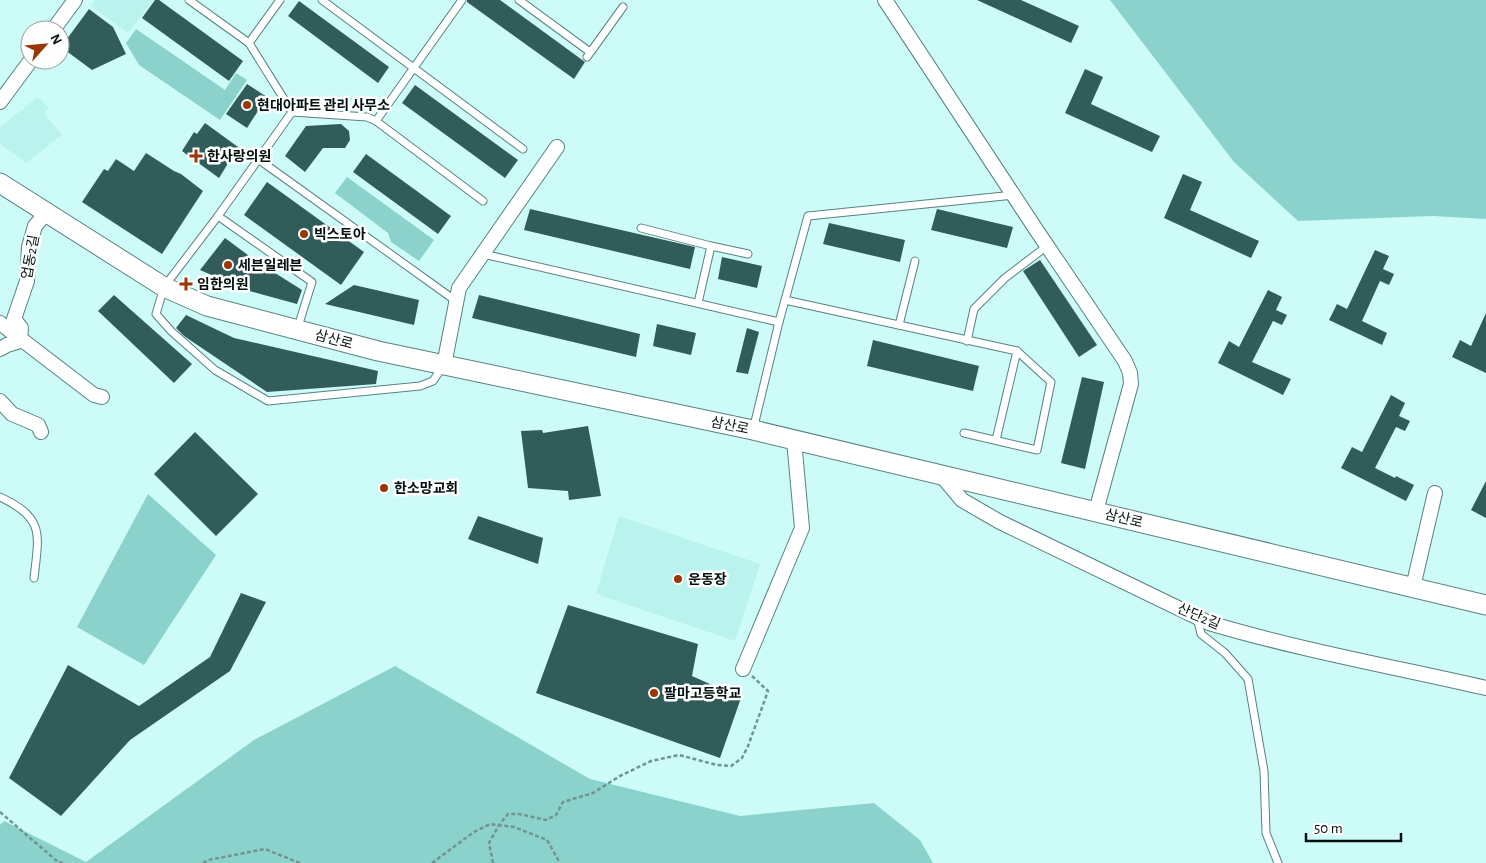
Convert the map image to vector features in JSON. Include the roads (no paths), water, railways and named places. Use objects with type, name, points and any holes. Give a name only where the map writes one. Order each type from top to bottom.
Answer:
[{"type":"main road","name":"삼산로","points":[[0,183],[164,287],[207,306],[378,351],[752,430],[1486,605]]},
{"type":"street","points":[[60,20],[75,0]]},
{"type":"street","points":[[885,0],[1125,361],[1130,373],[1130,384],[1096,511]]},
{"type":"street","points":[[0,102],[24,70]]},
{"type":"street","points":[[444,365],[459,288],[557,148]]},
{"type":"street","name":"업동2길","points":[[20,337],[21,328],[14,319],[26,281],[29,246],[36,226],[47,212]]},
{"type":"street","points":[[0,323],[94,395],[102,398]]},
{"type":"street","points":[[0,349],[20,342],[20,337]]},
{"type":"street","points":[[0,401],[12,414],[38,425],[41,432]]},
{"type":"street","points":[[744,669],[802,528],[794,440]]},
{"type":"street","name":"산단2길","points":[[941,475],[962,500],[1000,522],[1209,623],[1260,637],[1486,688]]},
{"type":"street","points":[[1413,587],[1435,492]]},
{"type":"lane","points":[[189,0],[249,43],[292,112]]},
{"type":"lane","points":[[249,43],[280,0]]},
{"type":"lane","points":[[322,0],[523,149]]},
{"type":"lane","points":[[376,121],[462,0]]},
{"type":"lane","points":[[519,0],[588,54],[623,7]]},
{"type":"lane","points":[[292,112],[367,117],[376,121],[483,202]]},
{"type":"lane","points":[[292,112],[218,216],[164,287],[156,314],[171,331],[215,370],[268,401],[420,386],[433,381],[444,365]]},
{"type":"lane","points":[[258,159],[456,301]]},
{"type":"lane","points":[[752,430],[808,216],[1014,195]]},
{"type":"lane","points":[[218,216],[312,282],[297,330]]},
{"type":"lane","points":[[641,228],[748,254]]},
{"type":"lane","points":[[698,303],[711,246]]},
{"type":"lane","points":[[967,340],[974,309],[1005,278],[1047,246]]},
{"type":"lane","points":[[483,254],[779,322]]},
{"type":"lane","points":[[898,325],[915,261]]},
{"type":"lane","points":[[785,300],[1016,352],[1051,382],[1037,450],[964,433]]},
{"type":"lane","points":[[996,440],[1016,352]]},
{"type":"lane","points":[[0,497],[23,509],[36,525],[38,540],[34,578]]},
{"type":"lane","points":[[1197,617],[1201,634],[1225,653],[1248,679],[1264,771],[1266,832],[1278,863]]},
{"type":"place","name":"현대아파트 관리 사무소","points":[[247,105]]},
{"type":"place","name":"한사랑의원","points":[[196,156]]},
{"type":"place","name":"빅스토아","points":[[304,234]]},
{"type":"place","name":"세븐일레븐","points":[[228,265]]},
{"type":"place","name":"임한의원","points":[[186,284]]},
{"type":"place","name":"한소망교회","points":[[384,488]]},
{"type":"place","name":"운동장","points":[[678,579]]},
{"type":"place","name":"팔마고등학교","points":[[654,693]]}]
